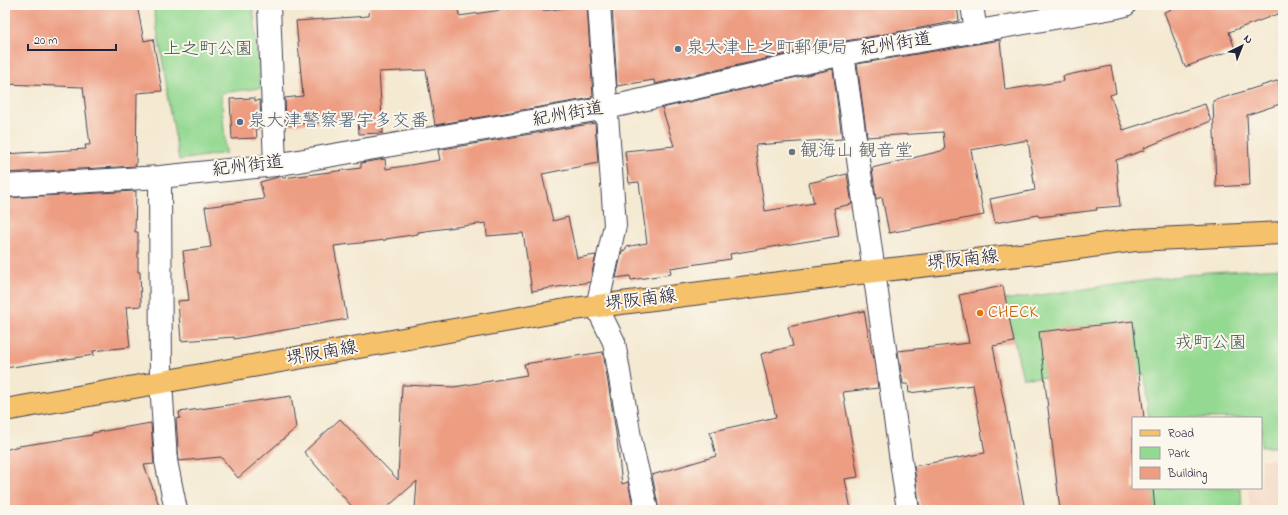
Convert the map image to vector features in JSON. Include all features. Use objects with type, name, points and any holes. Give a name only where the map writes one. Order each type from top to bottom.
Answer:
[{"type":"main road","name":"堺阪南線","points":[[5,410],[566,310],[1135,240],[1283,233]]},
{"type":"street","points":[[270,5],[276,165]]},
{"type":"street","points":[[599,5],[615,224],[597,307],[614,342],[632,443],[647,510]]},
{"type":"street","points":[[972,5],[976,32]]},
{"type":"street","name":"紀州街道","points":[[5,186],[160,177],[276,165],[607,108],[843,54],[1125,5]]},
{"type":"street","points":[[843,54],[908,510]]},
{"type":"street","points":[[160,177],[161,382],[166,461],[176,510]]},
{"type":"shaded area","points":[[1262,459],[1283,459],[1283,510],[1250,510],[1248,489],[1262,489]]},
{"type":"green space","name":"上之町公園","points":[[153,5],[253,5],[261,88],[221,93],[226,153],[179,160]]},
{"type":"green space","name":"戎町公園","points":[[1283,268],[1283,447],[1262,447],[1262,417],[1148,417],[1145,375],[1023,378],[1004,300],[1208,272]]},
{"type":"green space","points":[[1153,489],[1241,489],[1242,510],[1155,510]]},
{"type":"building","points":[[5,5],[137,5],[144,41],[153,39],[162,91],[137,93],[136,166],[5,173],[5,154],[86,149],[85,145],[90,145],[83,87],[5,84]]},
{"type":"building","points":[[370,5],[458,5],[459,16],[537,5],[542,5],[543,11],[587,5],[593,96],[591,96],[592,98],[435,125],[426,70],[379,72],[383,133],[359,134],[358,119],[286,125],[285,98],[303,96],[296,21],[369,16]]},
{"type":"building","points":[[612,5],[957,5],[959,21],[840,42],[655,84],[654,80],[617,86]]},
{"type":"building","points":[[1182,5],[1283,5],[1283,12],[1229,32],[1235,49],[1185,67],[1164,12]]},
{"type":"building","points":[[1000,40],[1005,90],[1064,81],[1063,76],[1111,66],[1116,93],[1110,95],[1123,130],[1205,104],[1211,121],[1144,148],[1145,150],[1116,160],[1120,206],[1096,208],[1097,210],[1039,217],[1038,215],[995,223],[990,199],[1035,190],[1028,140],[971,150],[984,215],[889,233],[882,197],[876,199],[872,168],[945,150],[943,132],[867,137],[857,64]]},
{"type":"building","points":[[833,69],[842,139],[755,145],[765,211],[814,203],[809,183],[847,174],[852,204],[834,208],[839,236],[730,254],[731,259],[670,268],[671,274],[631,280],[630,276],[616,278],[622,251],[626,250],[626,247],[647,243],[639,182],[629,183],[625,151],[674,146],[662,108]]},
{"type":"building","points":[[1283,79],[1283,103],[1247,115],[1250,185],[1216,187],[1213,101]]},
{"type":"building","points":[[255,98],[255,101],[260,100],[261,127],[256,128],[257,138],[232,139],[230,99]]},
{"type":"building","points":[[595,123],[598,163],[542,174],[553,221],[568,217],[577,258],[596,255],[590,282],[532,291],[523,233],[487,236],[486,223],[418,232],[418,234],[386,240],[334,246],[347,319],[234,339],[234,337],[181,341],[178,301],[189,300],[183,251],[211,247],[205,207],[264,199],[260,182],[282,176],[283,178],[361,168],[361,163],[385,159],[386,169],[440,160],[438,150]]},
{"type":"building","points":[[136,191],[135,232],[138,232],[138,272],[140,272],[141,306],[126,307],[130,347],[93,351],[94,355],[5,368],[5,303],[7,302],[5,278],[5,198]]},
{"type":"building","points":[[1003,286],[1014,342],[993,346],[1025,510],[920,510],[914,466],[985,453],[973,385],[909,393],[908,384],[903,384],[898,351],[969,343],[959,295]]},
{"type":"building","points":[[864,311],[878,388],[843,392],[858,477],[845,479],[851,510],[659,510],[652,475],[716,456],[710,432],[776,417],[761,354],[793,346],[788,327]]},
{"type":"building","points":[[1133,321],[1144,417],[1132,417],[1132,489],[1153,489],[1155,510],[1060,510],[1039,332]]},
{"type":"building","points":[[603,352],[616,432],[622,484],[628,482],[634,510],[415,510],[417,481],[384,510],[355,510],[304,452],[340,419],[398,480],[402,385],[454,387],[527,375],[524,364]]},
{"type":"building","points":[[291,396],[296,428],[238,478],[221,457],[179,461],[176,419],[180,418],[179,412]]},
{"type":"building","points":[[151,423],[154,464],[144,465],[161,510],[5,510],[5,450],[19,446],[92,435],[92,433]]},
{"type":"place","name":"泉大津上之町郵便局","points":[[678,49]]},
{"type":"place","name":"泉大津警察署宇多交番","points":[[240,122]]},
{"type":"place","name":"観海山 観音堂","points":[[792,152]]},
{"type":"place","name":"CHECK","points":[[980,313]]}]
